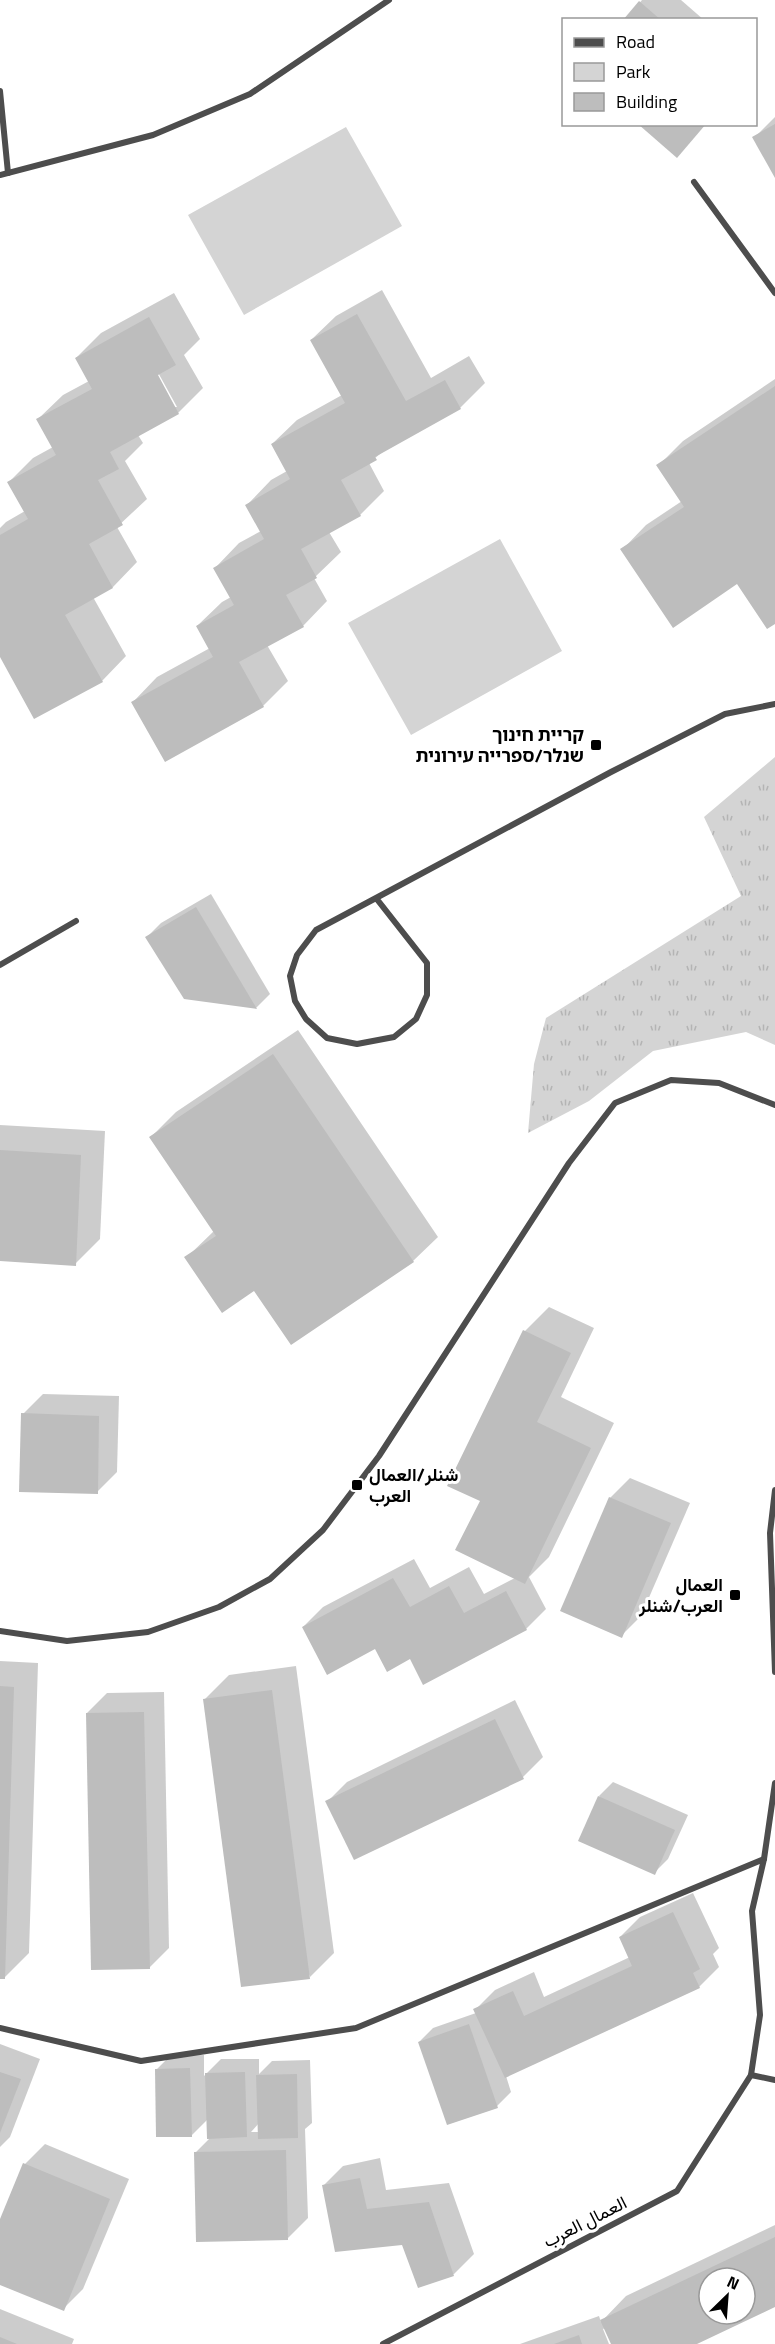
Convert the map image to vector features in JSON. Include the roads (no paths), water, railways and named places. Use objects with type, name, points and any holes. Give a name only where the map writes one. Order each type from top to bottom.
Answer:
[{"type":"street","points":[[0,175],[153,135],[250,94],[389,0]]},
{"type":"street","points":[[0,91],[8,173]]},
{"type":"street","points":[[694,182],[775,293]]},
{"type":"street","points":[[376,898],[427,963],[427,995],[416,1019],[394,1037],[357,1044],[327,1038],[306,1019],[295,1001],[290,976],[297,955],[316,930],[611,772],[725,714],[775,704]]},
{"type":"street","points":[[0,965],[76,921]]},
{"type":"street","points":[[0,1631],[68,1641],[148,1632],[219,1607],[270,1579],[323,1530],[379,1456],[568,1163],[615,1103],[671,1080],[719,1083],[775,1105]]},
{"type":"street","points":[[775,1490],[770,1533],[775,1672]]},
{"type":"street","points":[[775,1783],[764,1858],[752,1911],[760,2015],[751,2075],[775,2080]]},
{"type":"street","points":[[0,2028],[141,2061],[356,2028],[764,1858]]},
{"type":"street","name":"العمال العرب","points":[[383,2344],[677,2191],[751,2075]]},
{"type":"place","name":"קריית חינוך שנלר/ספרייה עירונית","points":[[596,745]]},
{"type":"place","name":"شنلر/العمال العرب","points":[[357,1485]]},
{"type":"place","name":"العمال العرب/شنلر","points":[[735,1595]]}]
